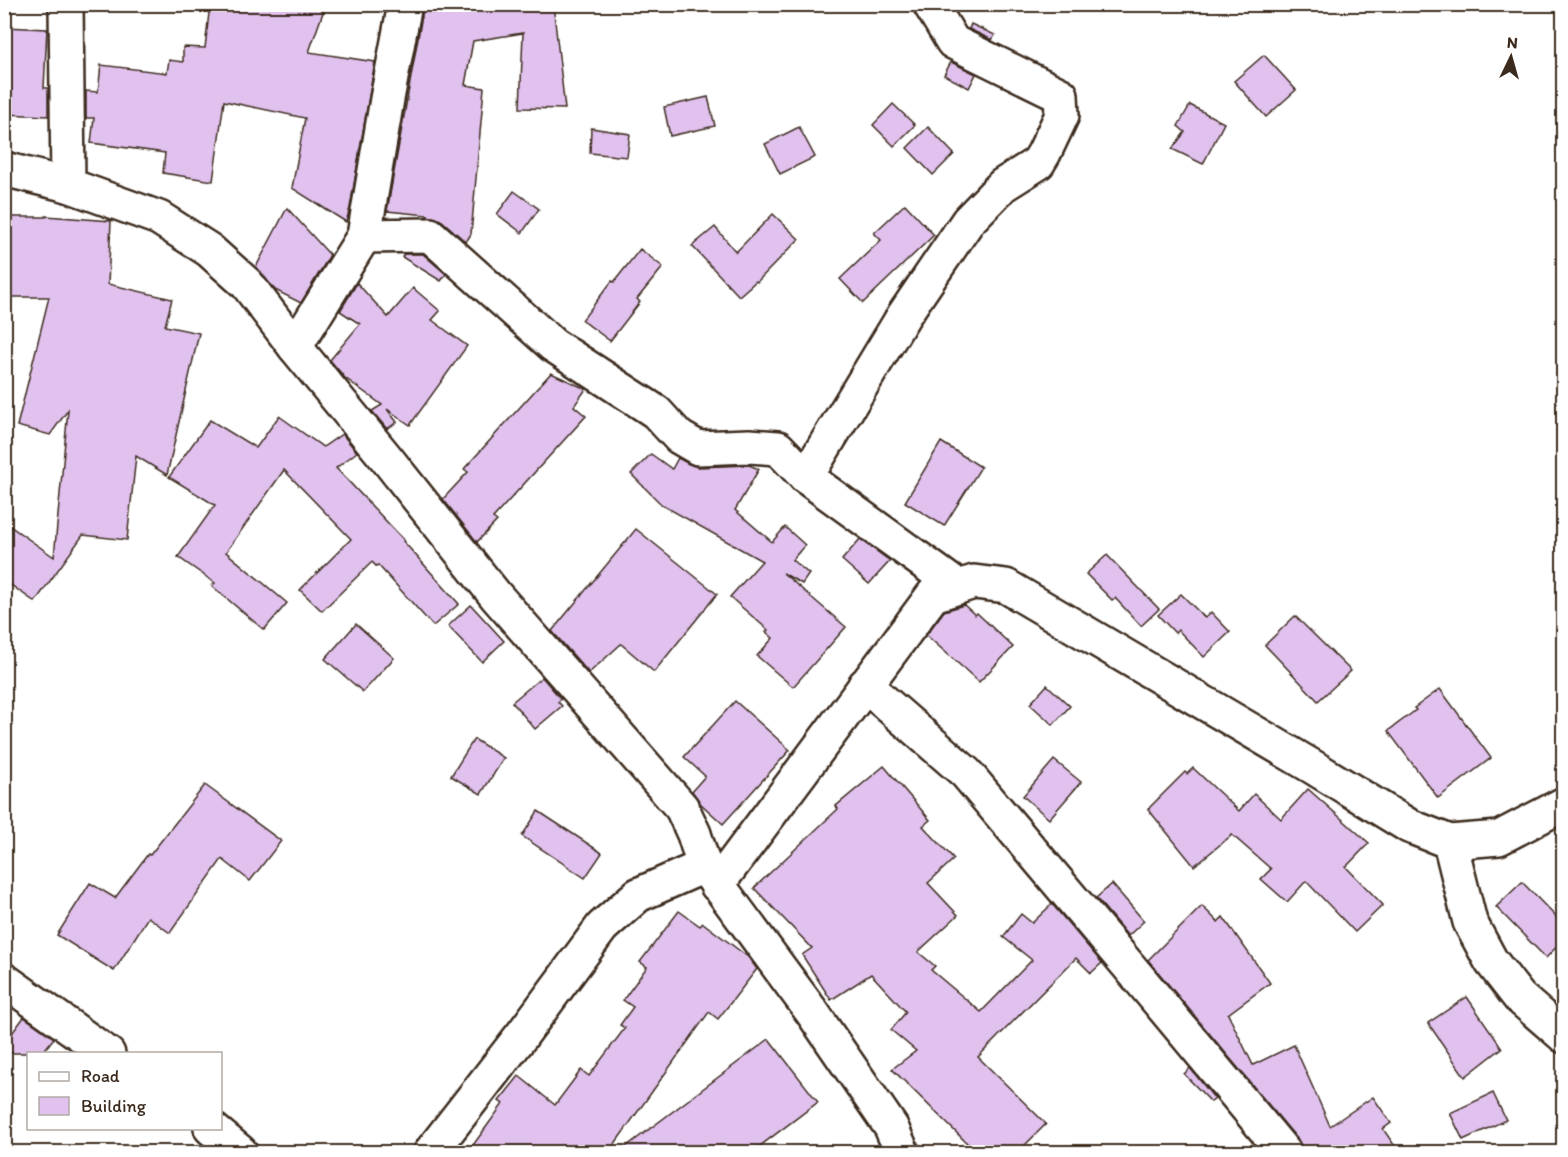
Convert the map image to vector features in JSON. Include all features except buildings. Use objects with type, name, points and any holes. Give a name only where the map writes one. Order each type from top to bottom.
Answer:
[{"type":"street","points":[[66,4],[68,185]]},
{"type":"street","points":[[295,347],[363,236],[405,4]]},
{"type":"street","points":[[806,477],[904,315],[968,221],[1004,185],[1038,163],[1062,116],[1061,95],[953,42],[930,4]]},
{"type":"street","points":[[4,169],[68,185],[159,218],[209,250],[247,284],[496,596],[682,808],[711,875],[812,1012],[891,1127],[902,1152]]},
{"type":"street","points":[[363,236],[430,235],[553,345],[656,412],[679,438],[698,448],[749,446],[778,448],[806,477],[958,587]]},
{"type":"street","points":[[430,1152],[522,1035],[602,927],[638,895],[711,875],[865,686],[933,595],[974,582],[1006,586],[1409,826],[1450,842],[1499,838],[1563,804]]},
{"type":"street","points":[[865,686],[966,773],[1284,1152]]},
{"type":"street","points":[[1450,842],[1470,922],[1491,961],[1519,997],[1563,1035]]},
{"type":"street","points":[[7,990],[106,1052]]},
{"type":"street","points":[[213,1130],[240,1152]]}]
